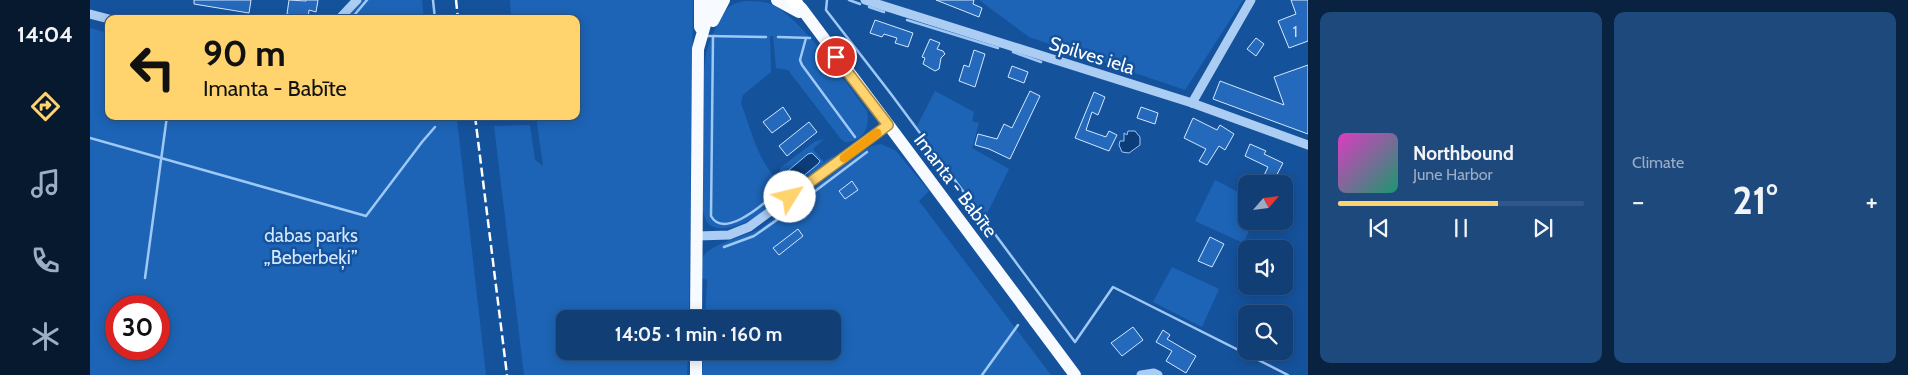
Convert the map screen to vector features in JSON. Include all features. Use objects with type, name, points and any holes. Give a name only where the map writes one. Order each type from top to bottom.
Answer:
[{"type":"main road","points":[[700,0],[700,39]]},
{"type":"main road","points":[[696,310],[698,49],[712,0]]},
{"type":"main road","points":[[700,39],[724,0]]},
{"type":"main road","name":"Imanta - Babīte","points":[[777,0],[808,18]]},
{"type":"main road","name":"Imanta - Babīte","points":[[794,0],[1076,375]]},
{"type":"main road","points":[[696,360],[696,375]]},
{"type":"street","points":[[343,15],[357,0]]},
{"type":"street","name":"Spilves iela","points":[[869,0],[1192,103],[1308,145]]},
{"type":"street","points":[[1192,103],[1251,0]]},
{"type":"street","points":[[90,14],[105,18]]},
{"type":"street","points":[[697,236],[729,235],[749,227],[888,125]]},
{"type":"street","points":[[1140,375],[1154,373],[1158,375]]},
{"type":"green space","points":[[362,0],[422,0],[424,15],[349,15]]},
{"type":"green space","points":[[510,0],[693,0],[689,310],[556,310],[556,360],[688,360],[687,375],[524,375],[494,126],[530,125],[535,160],[543,166],[537,120],[580,120],[580,15],[511,15]]},
{"type":"green space","points":[[979,0],[1243,0],[1185,90],[1029,37]]},
{"type":"green space","points":[[746,1],[763,2],[773,5],[797,24],[823,53],[859,99],[867,111],[868,123],[864,133],[856,140],[845,142],[840,138],[788,70],[776,68],[773,36],[770,36],[771,72],[743,95],[741,103],[758,150],[776,180],[779,191],[770,206],[761,214],[739,225],[718,228],[709,224],[703,212],[702,113],[706,55],[722,16],[729,7]]},
{"type":"green space","name":"dabas parks „Beberbeķi”","points":[[90,28],[105,32],[105,120],[457,120],[486,375],[90,375]]},
{"type":"green space","points":[[935,91],[974,112],[972,121],[979,123],[972,148],[1009,169],[985,218],[917,126]]},
{"type":"green space","points":[[824,139],[813,149],[824,162],[834,155],[832,159],[796,186],[784,180],[780,168],[814,142]]},
{"type":"green space","points":[[881,144],[896,151],[929,191],[919,201],[1051,375],[702,375],[703,360],[841,360],[841,310],[705,310],[707,280],[701,278],[701,261],[711,249],[760,229],[861,152]]},
{"type":"green space","points":[[1215,180],[1238,192],[1238,230],[1250,230],[1244,240],[1238,241],[1195,221]]},
{"type":"green space","points":[[1172,267],[1219,289],[1202,327],[1153,302]]},
{"type":"shaded area","points":[[1128,131],[1135,131],[1140,137],[1140,145],[1129,153],[1122,152],[1119,145],[1120,141],[1124,141],[1124,133],[1127,135]]},
{"type":"shaded area","points":[[812,153],[820,161],[796,182],[793,182],[787,175],[789,170],[808,154]]},
{"type":"building","points":[[194,0],[251,0],[249,13],[194,4]]},
{"type":"building","points":[[289,0],[318,0],[316,12],[309,10],[308,15],[287,14]]},
{"type":"building","points":[[936,0],[974,0],[973,4],[982,8],[979,17]]},
{"type":"building","points":[[1291,0],[1308,0],[1308,41],[1289,48],[1278,21],[1296,14]]},
{"type":"building","points":[[875,20],[913,33],[908,47],[895,43],[897,38],[884,34],[882,37],[870,33]]},
{"type":"building","points":[[1256,38],[1264,44],[1256,56],[1247,49]]},
{"type":"building","points":[[930,39],[940,43],[937,49],[945,54],[941,58],[939,69],[935,71],[923,64],[925,58],[922,57]]},
{"type":"building","points":[[974,50],[985,54],[975,87],[959,81],[964,65],[969,67]]},
{"type":"building","points":[[1308,65],[1308,134],[1213,99],[1220,81],[1284,105],[1274,77]]},
{"type":"building","points":[[1012,66],[1028,72],[1024,83],[1008,77]]},
{"type":"building","points":[[1030,91],[1040,96],[1010,159],[975,145],[978,134],[997,139],[1004,124],[1012,128]]},
{"type":"building","points":[[1094,92],[1105,97],[1098,115],[1092,112],[1086,130],[1106,137],[1109,131],[1117,135],[1109,151],[1075,138]]},
{"type":"building","points":[[783,107],[791,119],[772,133],[763,122]]},
{"type":"building","points":[[1141,107],[1158,113],[1155,124],[1137,118]]},
{"type":"building","points":[[1193,118],[1217,130],[1220,125],[1234,134],[1225,150],[1219,146],[1207,165],[1199,161],[1206,149],[1184,138]]},
{"type":"building","points":[[809,122],[817,132],[787,156],[779,146]]},
{"type":"building","points":[[1250,144],[1266,151],[1264,154],[1283,163],[1277,175],[1264,175],[1268,167],[1245,156]]},
{"type":"building","points":[[852,181],[858,190],[845,199],[839,191]]},
{"type":"building","points":[[798,229],[803,236],[779,255],[773,248]]},
{"type":"building","points":[[1210,237],[1224,244],[1212,267],[1198,261]]},
{"type":"building","points":[[1133,327],[1143,340],[1122,356],[1111,343]]},
{"type":"building","points":[[1163,330],[1170,335],[1167,339],[1196,356],[1186,373],[1166,361],[1172,351],[1156,342]]},
{"type":"waterway","points":[[354,15],[367,0]]},
{"type":"waterway","points":[[433,0],[435,15]]},
{"type":"waterway","points":[[827,0],[826,10],[891,94],[1075,342],[1113,287],[1288,375]]},
{"type":"waterway","points":[[849,0],[860,4]]},
{"type":"waterway","points":[[869,7],[884,12]]},
{"type":"waterway","points":[[907,20],[998,48]]},
{"type":"waterway","points":[[708,36],[766,37]]},
{"type":"waterway","points":[[713,36],[711,216],[717,222],[724,224],[732,223],[750,214],[770,198]]},
{"type":"waterway","points":[[778,37],[810,38]]},
{"type":"waterway","points":[[806,38],[800,60],[802,65],[855,137]]},
{"type":"waterway","points":[[1013,52],[1041,62]]},
{"type":"waterway","points":[[145,278],[166,120]]},
{"type":"waterway","points":[[90,138],[366,216],[435,127]]},
{"type":"waterway","points":[[802,201],[867,152]]},
{"type":"waterway","points":[[724,247],[754,236],[791,210]]},
{"type":"waterway","points":[[982,375],[1018,325]]},
{"type":"railway","points":[[456,0],[458,15]]},
{"type":"railway","points":[[475,120],[507,375]]},
{"type":"slow traffic","points":[[844,158],[877,133]]},
{"type":"route","points":[[790,197],[888,125],[836,57]]}]
